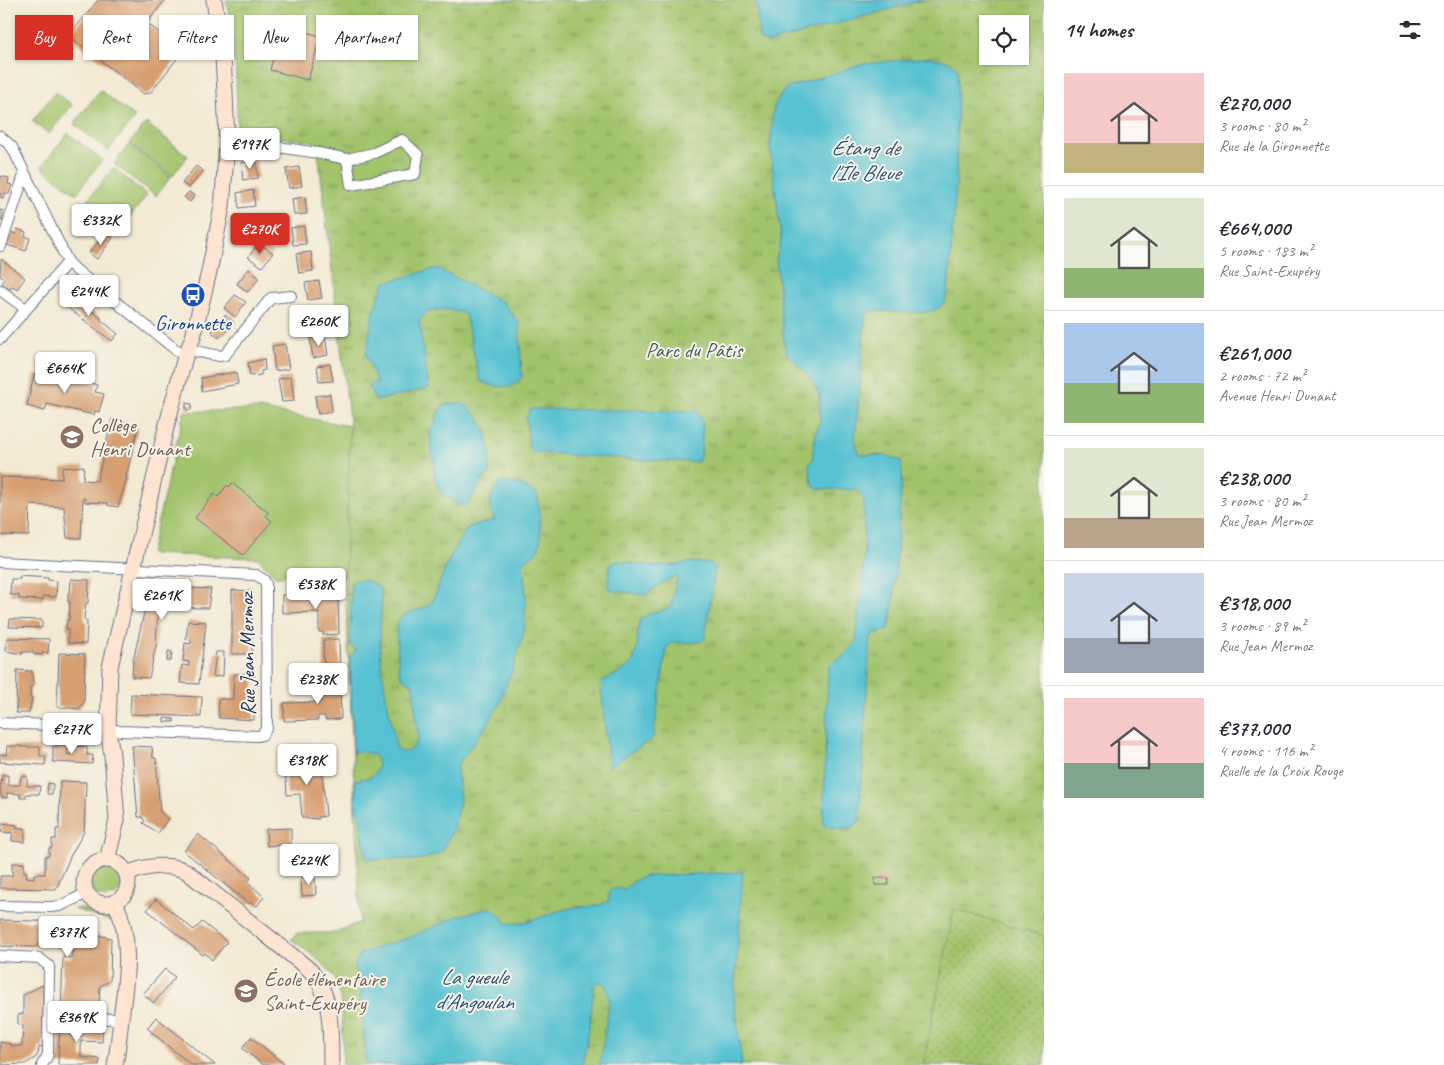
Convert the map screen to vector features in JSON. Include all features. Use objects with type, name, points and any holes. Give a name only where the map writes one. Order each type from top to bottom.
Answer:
[{"type":"street","points":[[107,860],[117,820],[108,730],[110,667],[166,428],[187,353],[194,337],[218,234],[225,178],[227,143],[223,57],[214,0]]},
{"type":"street","points":[[0,136],[12,147],[68,262],[77,271],[187,353],[225,355],[271,298],[291,296]]},
{"type":"street","points":[[271,146],[318,152],[347,159],[374,153],[402,140],[418,155],[415,174],[352,185],[347,159]]},
{"type":"street","points":[[1,246],[24,175]]},
{"type":"street","points":[[0,339],[68,262]]},
{"type":"street","points":[[0,290],[26,309]]},
{"type":"street","points":[[0,562],[132,568]]},
{"type":"street","name":"Rue Jean Mermoz","points":[[108,730],[258,736],[266,732],[267,727],[266,584],[264,580],[256,575],[132,568]]},
{"type":"street","points":[[0,723],[99,727],[108,730]]},
{"type":"street","points":[[107,860],[119,864],[127,874],[127,890],[122,898],[115,902],[100,903],[92,899],[87,893],[84,883],[88,870],[94,863],[107,860]]},
{"type":"street","points":[[127,874],[158,866],[170,866],[186,871],[310,970],[323,987],[328,1002],[331,1065]]},
{"type":"street","points":[[0,906],[60,906],[87,893]]},
{"type":"street","points":[[115,902],[122,918],[126,937],[127,968],[115,1065]]},
{"type":"street","points":[[0,956],[40,958],[49,966],[48,1052],[42,1065]]},
{"type":"street","points":[[49,1018],[121,1019]]},
{"type":"green space","name":"Parc du Pâtis","points":[[226,0],[1044,0],[1044,1065],[343,1065],[341,1005],[336,982],[324,965],[291,939],[297,933],[340,933],[340,930],[360,923],[345,577],[350,426],[319,159],[313,141],[237,134],[234,15],[229,15]]},
{"type":"green space","points":[[100,90],[135,117],[108,151],[74,124]]},
{"type":"green space","points":[[55,92],[72,105],[49,134],[32,121]]},
{"type":"green space","points":[[146,123],[188,156],[172,176],[130,143]]},
{"type":"green space","points":[[68,133],[102,160],[76,194],[41,167]]},
{"type":"green space","points":[[129,144],[171,177],[156,196],[114,164]]},
{"type":"green space","points":[[113,168],[147,195],[121,229],[86,202]]},
{"type":"green space","points":[[259,409],[350,426],[345,577],[275,576],[258,558],[150,554],[184,412]]},
{"type":"green space","points":[[106,866],[112,867],[117,871],[121,876],[121,888],[117,893],[112,897],[106,898],[100,897],[95,893],[91,888],[90,882],[91,876],[95,871],[100,867]]},
{"type":"green space","points":[[81,908],[102,913],[113,922],[74,909]]},
{"type":"green space","points":[[954,909],[1044,936],[1044,1065],[923,1065]]},
{"type":"water","points":[[756,0],[923,0],[768,43],[759,39]]},
{"type":"water","name":"Étang de l'Île Bleue","points":[[930,57],[951,62],[958,69],[956,184],[948,291],[944,303],[930,311],[909,313],[868,311],[865,319],[855,440],[859,454],[888,456],[901,461],[902,474],[893,604],[889,629],[873,634],[870,640],[859,821],[852,827],[839,828],[824,826],[823,822],[828,672],[830,665],[835,660],[845,656],[856,641],[864,560],[864,501],[857,490],[820,489],[815,488],[812,484],[809,465],[813,459],[813,448],[820,419],[819,394],[810,377],[787,354],[784,343],[776,258],[781,238],[770,147],[773,113],[775,104],[786,88],[863,64]]},
{"type":"water","points":[[437,268],[503,302],[519,323],[522,377],[511,387],[494,386],[480,381],[465,314],[449,309],[428,311],[419,321],[429,388],[375,401],[369,384],[377,383],[366,355],[373,314],[384,283]]},
{"type":"water","points":[[462,403],[478,417],[483,425],[489,444],[490,465],[489,475],[482,480],[468,504],[461,506],[440,491],[435,480],[430,432],[439,410],[447,404]]},
{"type":"water","points":[[531,409],[697,411],[703,422],[701,453],[698,462],[533,452],[529,448],[526,417]]},
{"type":"water","points":[[503,481],[521,485],[537,494],[540,523],[538,549],[523,566],[526,598],[524,631],[513,669],[500,704],[458,764],[460,799],[453,830],[442,851],[423,859],[414,860],[366,859],[360,817],[356,810],[355,780],[375,774],[378,764],[373,754],[353,752],[350,657],[356,650],[350,645],[351,582],[358,580],[366,581],[380,588],[382,602],[380,646],[384,685],[397,750],[404,752],[413,748],[418,738],[413,686],[412,683],[402,678],[399,669],[396,627],[402,616],[423,608],[432,601],[449,560],[468,527],[494,520],[490,506],[491,499],[497,487]]},
{"type":"water","points":[[618,561],[654,566],[691,562],[712,564],[715,567],[705,639],[695,643],[676,642],[667,646],[653,738],[609,767],[602,681],[624,670],[632,663],[635,657],[641,619],[649,614],[670,608],[677,579],[677,576],[670,578],[645,595],[611,590],[608,581],[609,570],[611,564]]},
{"type":"water","name":"La gueule d'Angoulan","points":[[743,872],[734,997],[742,1065],[600,1065],[609,996],[605,984],[598,982],[594,986],[590,1024],[582,1065],[366,1065],[362,1004],[355,963],[360,954],[413,936],[457,916],[490,908],[496,911],[506,923],[522,922],[571,908],[596,906],[605,903],[609,901],[611,889],[624,889],[639,878],[647,876]]},
{"type":"building","points":[[98,0],[165,0],[149,20],[149,15],[86,15]]},
{"type":"building","points":[[83,18],[83,47],[73,39],[73,31]]},
{"type":"building","points":[[149,25],[159,33],[159,60],[176,60],[150,93],[144,94],[100,60],[149,60]]},
{"type":"building","points":[[306,32],[316,35],[316,51],[308,80],[270,70],[273,60],[306,60]]},
{"type":"building","points":[[256,161],[258,178],[243,180],[241,163]]},
{"type":"building","points":[[196,166],[203,171],[189,188],[182,183]]},
{"type":"building","points":[[299,167],[302,186],[289,188],[286,169]]},
{"type":"building","points":[[0,176],[9,178],[8,184],[12,185],[9,194],[5,193],[3,198],[0,197]]},
{"type":"building","points":[[253,190],[255,206],[239,208],[237,193]]},
{"type":"building","points":[[189,192],[195,196],[190,202],[184,197]]},
{"type":"building","points":[[305,197],[307,214],[294,215],[292,199]]},
{"type":"building","points":[[0,210],[4,211],[2,220],[0,219]]},
{"type":"building","points":[[263,218],[266,233],[253,235],[251,220]]},
{"type":"building","points":[[304,226],[306,244],[293,245],[291,228]]},
{"type":"building","points":[[17,229],[26,232],[25,236],[30,238],[26,251],[7,245],[10,232],[16,234]]},
{"type":"building","points":[[106,232],[113,238],[97,259],[89,253]]},
{"type":"building","points":[[259,243],[273,253],[262,267],[248,257]]},
{"type":"building","points":[[311,252],[313,271],[299,273],[296,254]]},
{"type":"building","points":[[1,259],[25,278],[17,289],[13,286],[10,289],[2,283],[5,279],[0,276]]},
{"type":"building","points":[[249,269],[259,278],[248,292],[237,284]]},
{"type":"building","points":[[319,281],[322,298],[308,300],[305,283]]},
{"type":"building","points":[[69,293],[118,334],[112,341],[65,306],[62,302]]},
{"type":"building","points":[[235,295],[246,302],[235,317],[224,308]]},
{"type":"building","points":[[319,309],[321,327],[309,329],[307,310]]},
{"type":"building","points":[[225,315],[234,322],[224,335],[222,334],[219,338],[212,332]]},
{"type":"building","points":[[325,336],[328,355],[313,358],[310,338]]},
{"type":"building","points":[[285,344],[289,369],[275,371],[272,346]]},
{"type":"building","points":[[264,359],[265,370],[261,371],[261,375],[250,376],[248,363]]},
{"type":"building","points":[[330,364],[333,381],[319,382],[317,366]]},
{"type":"building","points":[[54,372],[97,385],[95,392],[104,394],[99,412],[95,411],[94,415],[47,404],[45,411],[27,406],[34,374],[52,379]]},
{"type":"building","points":[[236,372],[238,384],[202,391],[201,378]]},
{"type":"building","points":[[291,377],[294,401],[282,402],[278,379]]},
{"type":"building","points":[[330,394],[332,411],[318,414],[315,396]]},
{"type":"building","points":[[186,403],[192,404],[191,410],[186,409]]},
{"type":"building","points":[[112,419],[127,423],[127,426],[138,428],[127,478],[118,507],[107,505],[108,503],[85,502],[85,498],[83,498],[81,538],[67,538],[64,507],[30,505],[29,536],[0,535],[0,477],[62,479],[62,468],[84,466],[83,480],[97,481]]},
{"type":"building","points":[[232,483],[268,512],[266,516],[272,521],[243,555],[195,518],[214,494],[218,497],[227,485],[229,487]]},
{"type":"building","points":[[20,576],[48,578],[48,580],[57,581],[56,597],[43,596],[43,600],[19,599],[19,595],[10,595],[11,579],[20,579]]},
{"type":"building","points":[[71,579],[89,580],[88,603],[86,603],[84,617],[85,621],[87,621],[86,644],[68,643],[68,629],[66,629],[67,620],[69,620],[70,602],[68,602],[68,593],[70,593]]},
{"type":"building","points":[[178,581],[189,582],[189,585],[177,585]]},
{"type":"building","points":[[150,586],[211,589],[208,608],[158,607],[156,646],[149,678],[132,677],[133,661]]},
{"type":"building","points":[[232,590],[252,591],[252,654],[232,654]]},
{"type":"building","points":[[338,594],[339,634],[323,635],[323,632],[319,632],[319,612],[282,613],[282,595],[316,595],[316,598],[322,598],[322,595]]},
{"type":"building","points":[[10,619],[42,620],[42,628],[9,627]]},
{"type":"building","points":[[188,621],[206,622],[199,684],[180,683],[182,665],[189,666],[189,662],[183,661],[185,643],[191,644],[191,640],[186,639]]},
{"type":"building","points":[[7,638],[49,639],[48,653],[42,653],[42,655],[33,654],[33,652],[22,652],[22,654],[6,651]]},
{"type":"building","points":[[339,639],[340,675],[324,675],[323,640]]},
{"type":"building","points":[[168,651],[172,652],[171,661],[167,661]]},
{"type":"building","points":[[216,652],[224,652],[223,676],[213,677]]},
{"type":"building","points":[[59,653],[85,654],[84,702],[79,709],[57,707]]},
{"type":"building","points":[[17,670],[32,671],[33,687],[30,687],[30,698],[32,698],[29,713],[16,713]]},
{"type":"building","points":[[234,674],[254,674],[254,720],[219,718],[218,699],[233,699]]},
{"type":"building","points":[[340,679],[341,719],[325,720],[325,716],[318,716],[318,720],[284,721],[284,703],[321,702],[321,683],[324,683],[324,680]]},
{"type":"building","points":[[131,694],[202,697],[201,717],[130,714]]},
{"type":"building","points":[[164,718],[174,719],[174,722],[164,722]]},
{"type":"building","points":[[7,746],[40,747],[40,756],[46,756],[45,765],[0,762],[0,754],[6,755]]},
{"type":"building","points":[[53,746],[68,746],[67,754],[72,755],[73,746],[87,747],[87,755],[93,755],[92,764],[53,762]]},
{"type":"building","points":[[132,746],[152,747],[153,758],[156,758],[160,812],[168,819],[158,833],[143,823],[145,821],[142,817],[138,817]]},
{"type":"building","points":[[321,758],[326,816],[318,817],[319,819],[302,818],[300,794],[287,795],[285,765],[293,764],[292,761]]},
{"type":"building","points":[[2,775],[8,775],[8,785],[20,785],[21,776],[27,776],[27,786],[40,786],[39,794],[26,794],[26,798],[20,798],[20,794],[7,793],[7,798],[1,797],[0,784]]},
{"type":"building","points":[[60,781],[86,782],[84,832],[71,855],[56,889],[0,888],[0,876],[12,876],[12,863],[24,863],[24,872],[27,872],[26,877],[34,878],[34,874],[45,874],[45,856],[49,856],[49,848],[52,848],[52,839],[56,839],[56,829],[59,829]]},
{"type":"building","points":[[48,783],[53,784],[52,794],[47,794]]},
{"type":"building","points":[[2,823],[17,825],[17,828],[25,828],[25,842],[12,841],[12,832],[1,832]]},
{"type":"building","points":[[291,828],[291,847],[282,847],[282,845],[267,846],[266,829]]},
{"type":"building","points":[[198,834],[251,878],[248,882],[264,897],[257,906],[251,902],[249,904],[184,851]]},
{"type":"building","points":[[310,857],[310,863],[300,864],[300,858]]},
{"type":"building","points":[[315,877],[316,895],[302,896],[301,878]]},
{"type":"building","points":[[875,878],[889,878],[888,885],[875,885]]},
{"type":"building","points":[[156,899],[194,930],[202,922],[227,942],[212,960],[205,953],[203,955],[147,910]]},
{"type":"building","points":[[0,920],[68,922],[87,933],[111,938],[110,981],[100,986],[99,1012],[61,1012],[63,957],[71,958],[73,951],[51,944],[39,944],[35,947],[0,946]]},
{"type":"building","points":[[165,969],[175,977],[154,1003],[143,994]]},
{"type":"building","points":[[43,985],[43,1046],[39,1047],[35,1058],[25,1064],[2,1065],[0,1063],[0,1042],[11,1044],[11,1046],[22,1046],[23,1025],[18,1024],[18,1015],[23,1014],[23,995]]},
{"type":"building","points":[[156,1017],[215,1065],[192,1065],[169,1047],[147,1028]]},
{"type":"building","points":[[60,1023],[103,1025],[102,1042],[81,1041],[81,1057],[100,1059],[99,1065],[58,1065]]},
{"type":"building","points":[[251,1037],[285,1065],[263,1065],[242,1048]]},
{"type":"place","name":"Gironnette","points":[[193,295]]},
{"type":"place","name":"Collège Henri Dunant","points":[[72,437]]},
{"type":"place","name":"École élémentaire Saint-Exupéry","points":[[246,991]]}]
